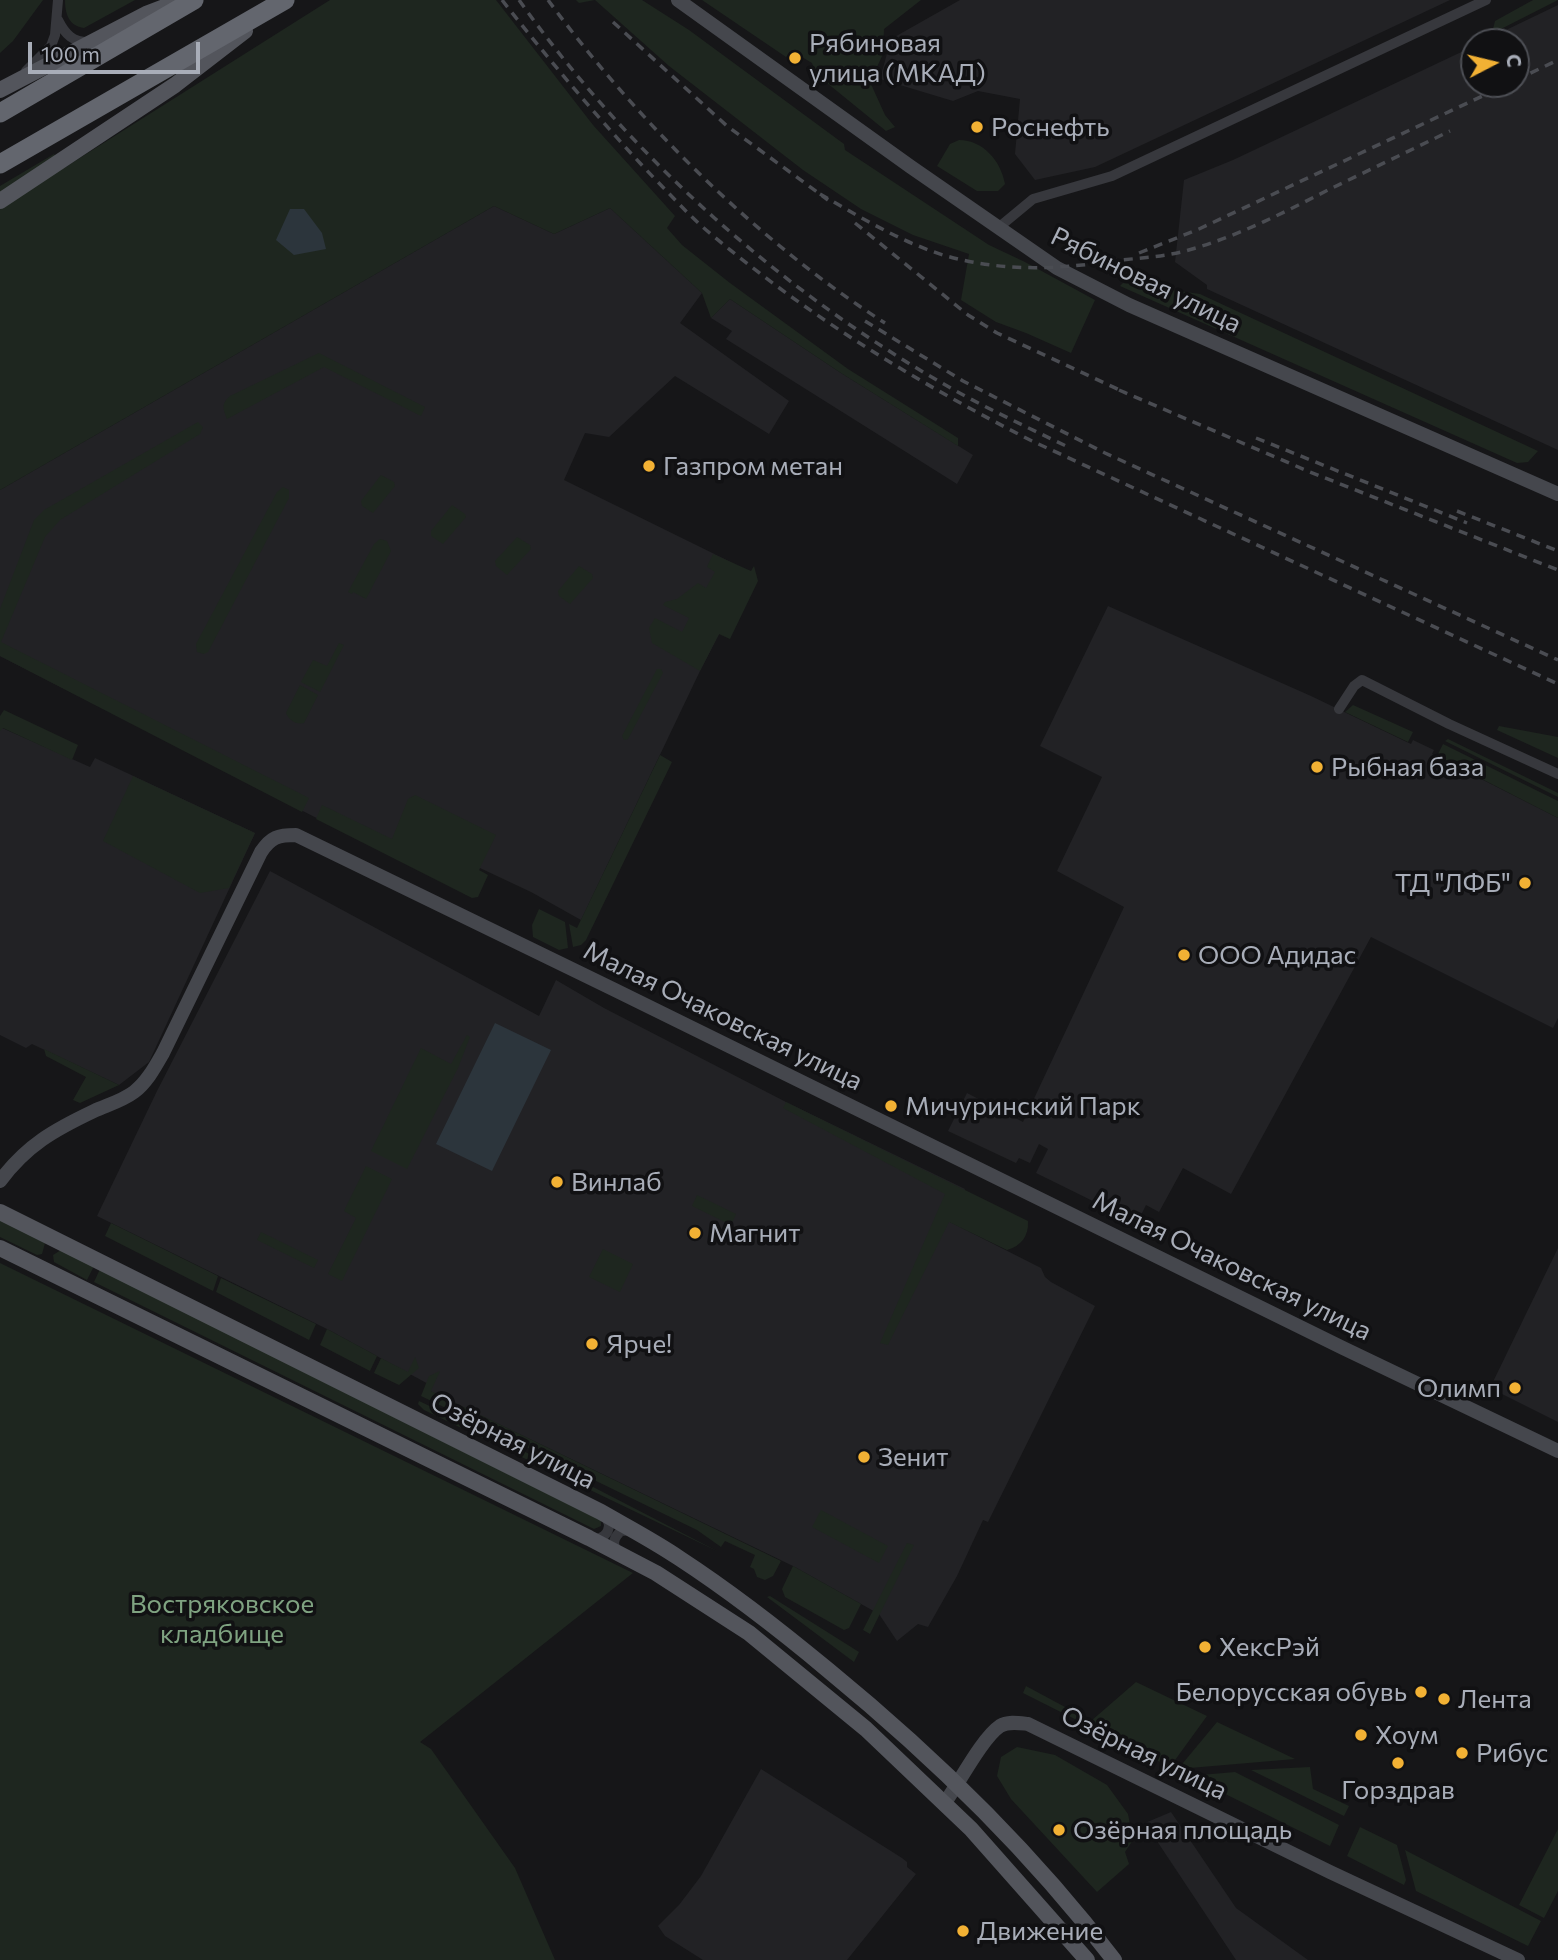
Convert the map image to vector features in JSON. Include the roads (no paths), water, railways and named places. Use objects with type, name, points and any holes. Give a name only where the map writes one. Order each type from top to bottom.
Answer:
[{"type":"highway","points":[[0,113],[194,0]]},
{"type":"highway","points":[[0,164],[281,2]]},
{"type":"main road","points":[[7,86],[146,14],[181,0]]},
{"type":"main road","points":[[4,198],[175,85],[281,2]]},
{"type":"main road","name":"Озёрная улица","points":[[0,1212],[601,1512],[678,1557],[765,1619],[893,1724],[958,1784]]},
{"type":"main road","name":"Озёрная улица","points":[[0,1248],[656,1573],[749,1633],[866,1729],[940,1800]]},
{"type":"main road","points":[[958,1784],[1060,1893],[1114,1960]]},
{"type":"main road","points":[[940,1800],[971,1829],[1087,1960]]},
{"type":"street","points":[[7,86],[32,67],[51,46],[58,20],[58,0]]},
{"type":"street","name":"Рябиновая улица","points":[[678,0],[1057,268],[1129,305],[1558,494]]},
{"type":"street","points":[[998,228],[1033,199],[1112,176],[1486,0]]},
{"type":"street","points":[[58,20],[66,34],[74,39],[94,41]]},
{"type":"street","points":[[1339,709],[1354,686],[1362,680],[1448,724],[1558,774]]},
{"type":"street","name":"Малая Очаковская улица","points":[[0,1181],[35,1143],[60,1127],[131,1094],[146,1080],[163,1053],[261,852],[269,840],[277,836],[296,835],[1343,1349],[1558,1451]]},
{"type":"street","points":[[589,1538],[599,1539],[607,1533],[608,1519],[601,1512]]},
{"type":"street","points":[[620,1555],[614,1548],[615,1538],[625,1530],[634,1531]]},
{"type":"street","name":"Озёрная улица","points":[[940,1800],[958,1784],[988,1739],[1002,1725],[1014,1722],[1028,1724],[1330,1872],[1518,1960]]},
{"type":"railway","points":[[502,0],[595,113],[696,221],[786,293],[866,347],[948,396],[1032,441],[1558,684]]},
{"type":"railway","points":[[519,0],[563,59],[662,169],[716,220],[773,267],[832,312],[893,353],[970,398],[1066,446]]},
{"type":"railway","points":[[548,0],[620,90],[702,176],[791,255],[885,323]]},
{"type":"railway","points":[[613,22],[727,126],[828,200]]},
{"type":"railway","points":[[1530,73],[1558,60]]},
{"type":"railway","points":[[1139,253],[1199,229],[1478,98]]},
{"type":"railway","points":[[820,194],[895,236],[943,255],[984,264],[1024,268],[1085,265],[1155,257],[1203,246],[1275,217],[1450,131]]},
{"type":"railway","points":[[855,223],[968,315],[997,333],[1126,393]]},
{"type":"railway","points":[[865,321],[963,381],[1105,453],[1558,660]]},
{"type":"railway","points":[[1119,390],[1310,472],[1558,570]]},
{"type":"railway","points":[[1256,438],[1467,523]]},
{"type":"railway","points":[[1457,511],[1558,551]]},
{"type":"place","name":"Рябиновая улица (МКАД)","points":[[795,58]]},
{"type":"place","name":"Роснефть","points":[[977,127]]},
{"type":"place","name":"Газпром метан","points":[[649,466]]},
{"type":"place","name":"Рыбная база","points":[[1317,767]]},
{"type":"place","name":"ТД \"ЛФБ\"","points":[[1525,883]]},
{"type":"place","name":"ООО Адидас","points":[[1184,955]]},
{"type":"place","name":"Мичуринский Парк","points":[[891,1106]]},
{"type":"place","name":"Винлаб","points":[[557,1182]]},
{"type":"place","name":"Магнит","points":[[695,1233]]},
{"type":"place","name":"Ярче!","points":[[592,1344]]},
{"type":"place","name":"Олимп","points":[[1515,1388]]},
{"type":"place","name":"Зенит","points":[[864,1457]]},
{"type":"place","name":"ХексРэй","points":[[1205,1647]]},
{"type":"place","name":"Белорусская обувь","points":[[1421,1692]]},
{"type":"place","name":"Лента","points":[[1444,1699]]},
{"type":"place","name":"Хоум","points":[[1361,1735]]},
{"type":"place","name":"Рибус","points":[[1462,1753]]},
{"type":"place","name":"Горздрав","points":[[1398,1763]]},
{"type":"place","name":"Озёрная площадь","points":[[1059,1830]]},
{"type":"place","name":"Движение","points":[[963,1931]]},
{"type":"park label","name":"Востряковское кладбище","points":[[222,1619]]}]
